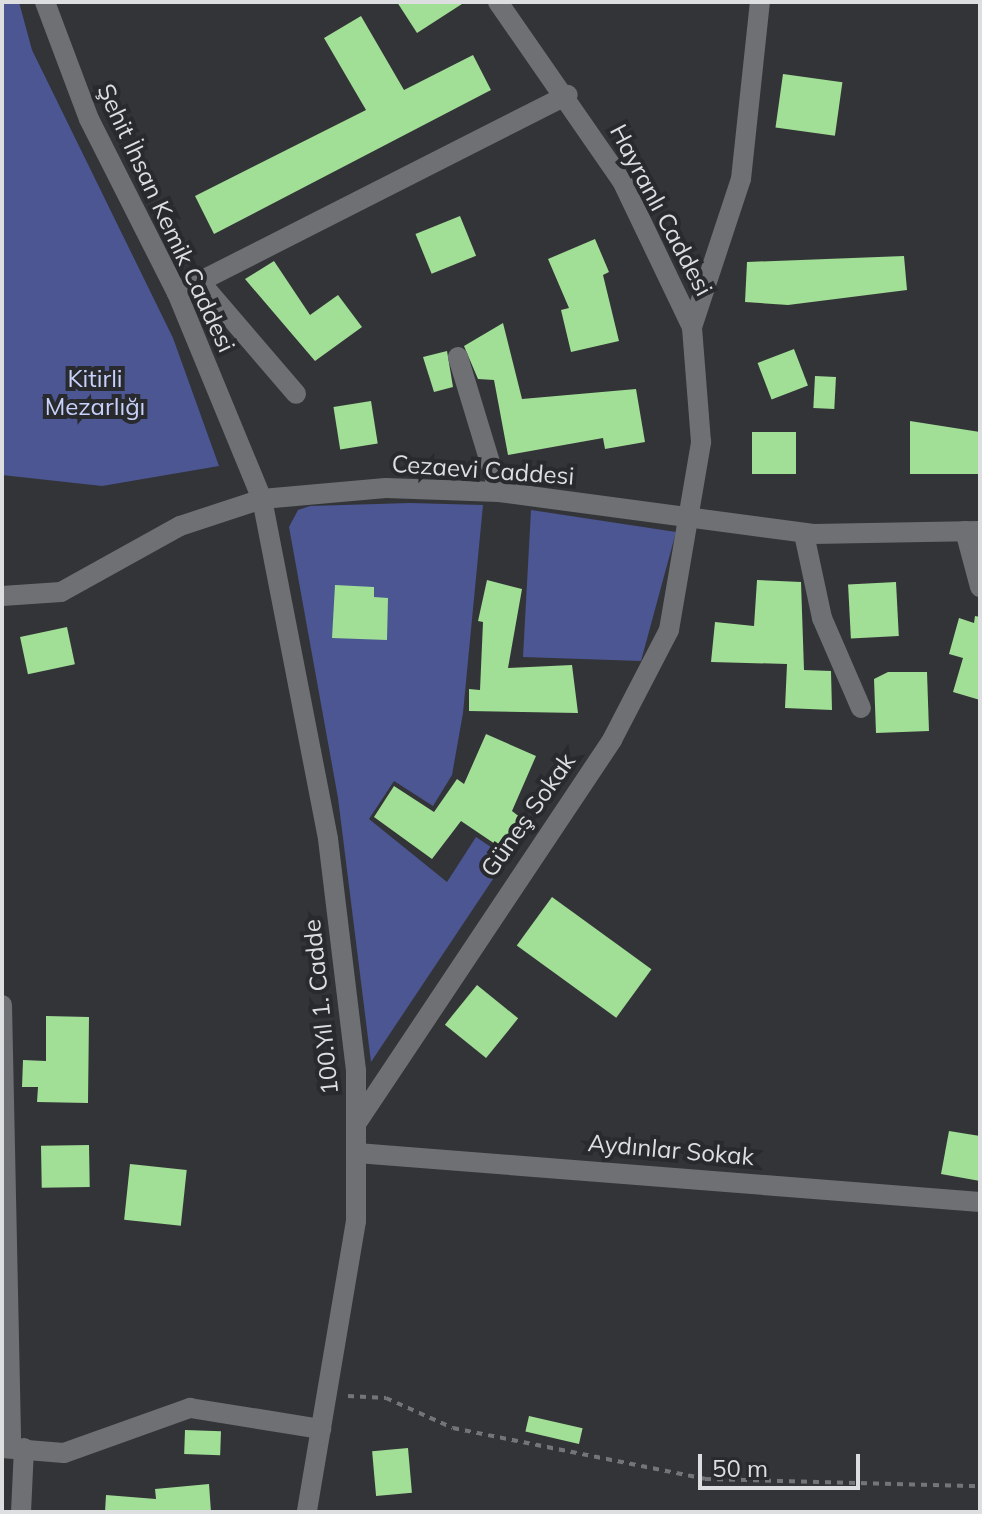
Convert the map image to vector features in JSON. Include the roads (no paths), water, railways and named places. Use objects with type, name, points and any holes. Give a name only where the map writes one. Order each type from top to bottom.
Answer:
[{"type":"street","name":"Şehit İhsan Kemik Caddesi","points":[[45,2],[89,119],[177,293],[262,499]]},
{"type":"street","name":"Hayranlı Caddesi","points":[[498,2],[568,95],[622,181],[692,327]]},
{"type":"street","points":[[692,327],[741,179],[760,2]]},
{"type":"street","points":[[177,293],[568,95]]},
{"type":"street","points":[[201,283],[296,394]]},
{"type":"street","name":"Güneş Sokak","points":[[358,1121],[636,703],[669,630],[694,518],[701,442],[692,327]]},
{"type":"street","points":[[458,357],[499,492]]},
{"type":"street","name":"Cezaevi Caddesi","points":[[2,596],[61,592],[180,526],[262,499],[386,488],[499,492],[804,534],[973,531]]},
{"type":"street","name":"100.Yıl 1. Cadde","points":[[262,499],[328,839],[358,1121],[356,1221],[307,1512]]},
{"type":"street","points":[[973,531],[980,587]]},
{"type":"street","points":[[804,534],[822,618],[861,708]]},
{"type":"street","points":[[2,1005],[12,1448],[21,1512]]},
{"type":"street","name":"Aydınlar Sokak","points":[[357,1153],[980,1202]]},
{"type":"street","points":[[12,1448],[64,1453],[190,1408],[321,1429]]},
{"type":"park label","name":"Kitirli Mezarlığı","points":[[95,393]]}]
